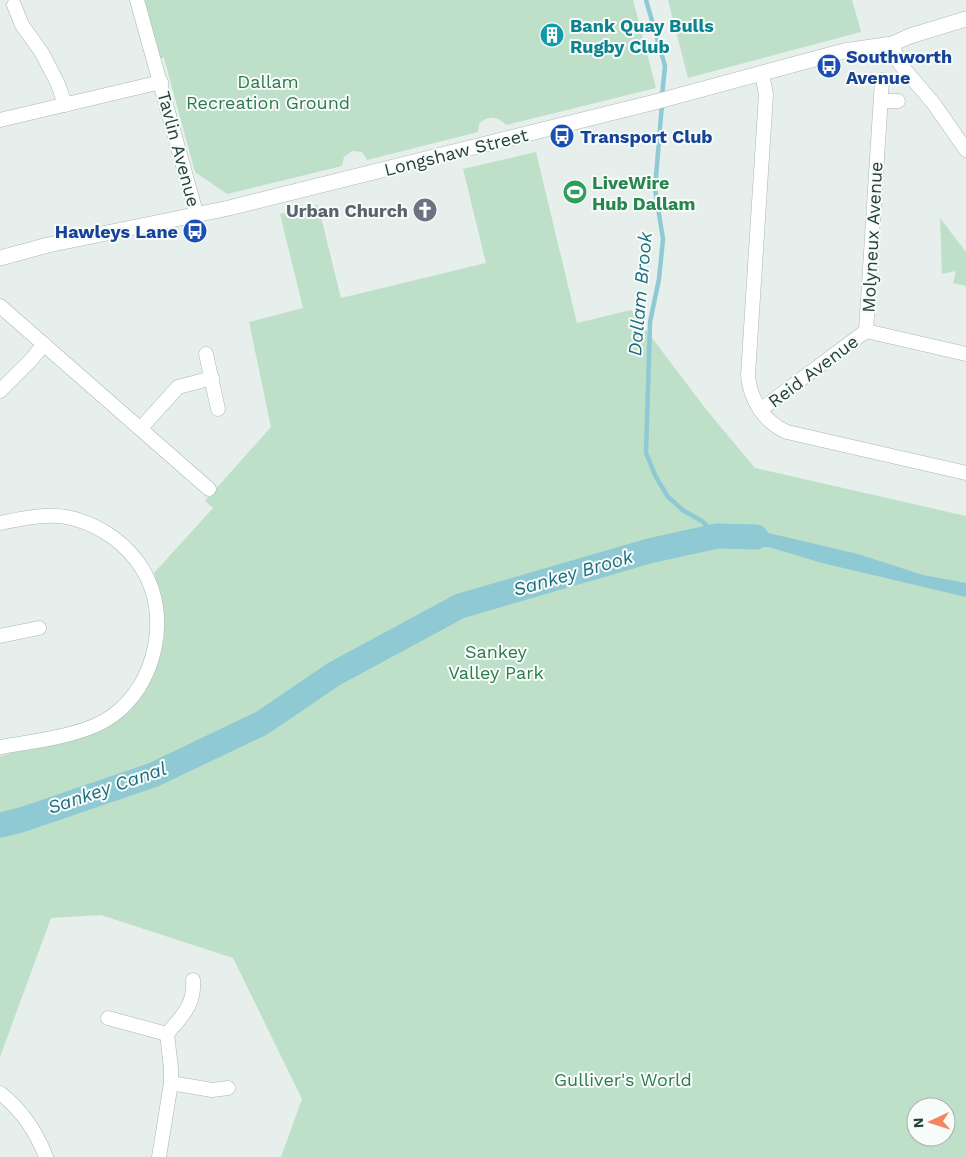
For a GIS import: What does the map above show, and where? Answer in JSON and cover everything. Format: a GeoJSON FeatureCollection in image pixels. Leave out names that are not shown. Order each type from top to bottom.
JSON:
{"type":"FeatureCollection","features":[{"type":"Feature","properties":{"kind":"street","name":"Tavlin Avenue"},"geometry":{"type":"LineString","coordinates":[[137,0],[197,216]]}},
{"type":"Feature","properties":{"kind":"street"},"geometry":{"type":"LineString","coordinates":[[14,5],[22,25],[42,53],[58,84],[65,105]]}},
{"type":"Feature","properties":{"kind":"street","name":"Longshaw Street"},"geometry":{"type":"LineString","coordinates":[[0,258],[48,245],[197,216],[647,104],[844,51],[892,44],[910,36],[966,19]]}},
{"type":"Feature","properties":{"kind":"street"},"geometry":{"type":"LineString","coordinates":[[892,44],[900,64],[934,104],[966,150]]}},
{"type":"Feature","properties":{"kind":"street"},"geometry":{"type":"LineString","coordinates":[[762,74],[766,94],[748,375],[750,391],[760,410],[773,424],[787,432],[966,473]]}},
{"type":"Feature","properties":{"kind":"street","name":"Molyneux Avenue"},"geometry":{"type":"LineString","coordinates":[[882,80],[866,331],[966,354]]}},
{"type":"Feature","properties":{"kind":"street","name":"Tavlin Avenue"},"geometry":{"type":"LineString","coordinates":[[0,120],[161,82]]}},
{"type":"Feature","properties":{"kind":"street"},"geometry":{"type":"LineString","coordinates":[[881,100],[898,101]]}},
{"type":"Feature","properties":{"kind":"street"},"geometry":{"type":"LineString","coordinates":[[0,306],[209,489]]}},
{"type":"Feature","properties":{"kind":"street","name":"Reid Avenue"},"geometry":{"type":"LineString","coordinates":[[760,410],[866,331]]}},
{"type":"Feature","properties":{"kind":"street"},"geometry":{"type":"LineString","coordinates":[[0,391],[44,344]]}},
{"type":"Feature","properties":{"kind":"street"},"geometry":{"type":"LineString","coordinates":[[206,354],[218,410]]}},
{"type":"Feature","properties":{"kind":"street"},"geometry":{"type":"LineString","coordinates":[[141,428],[178,387],[212,378]]}},
{"type":"Feature","properties":{"kind":"street"},"geometry":{"type":"LineString","coordinates":[[0,523],[41,515],[73,518],[90,524],[114,538],[128,550],[143,570],[152,590],[156,612],[156,634],[154,653],[140,686],[132,698],[111,718],[81,731],[0,747]]}},
{"type":"Feature","properties":{"kind":"street"},"geometry":{"type":"LineString","coordinates":[[0,636],[39,628]]}},
{"type":"Feature","properties":{"kind":"street"},"geometry":{"type":"LineString","coordinates":[[159,1157],[171,1082],[167,1034],[184,1014],[191,1001],[194,989],[193,980]]}},
{"type":"Feature","properties":{"kind":"street"},"geometry":{"type":"LineString","coordinates":[[108,1018],[167,1034]]}},
{"type":"Feature","properties":{"kind":"street"},"geometry":{"type":"LineString","coordinates":[[171,1082],[212,1090],[228,1088]]}},
{"type":"Feature","properties":{"kind":"street"},"geometry":{"type":"LineString","coordinates":[[0,1093],[23,1114],[46,1157]]}},
{"type":"Feature","properties":{"kind":"green space","name":"Dallam Recreation Ground"},"geometry":{"type":"Polygon","coordinates":[[[144,0],[633,0],[656,88],[506,125],[496,118],[489,118],[479,124],[478,132],[367,160],[362,152],[352,151],[344,157],[342,166],[227,194],[195,172],[164,58],[160,58],[144,0]]]}},
{"type":"Feature","properties":{"kind":"green space"},"geometry":{"type":"Polygon","coordinates":[[[668,0],[852,0],[861,32],[688,78],[668,0]]]}},
{"type":"Feature","properties":{"kind":"green space","name":"Sankey Valley Park"},"geometry":{"type":"Polygon","coordinates":[[[536,152],[577,323],[631,310],[705,408],[755,468],[966,516],[966,1157],[281,1157],[302,1099],[233,958],[101,915],[51,918],[0,1057],[0,756],[83,734],[142,693],[158,663],[162,644],[161,603],[154,573],[213,508],[205,501],[271,427],[249,322],[303,308],[280,214],[318,205],[341,298],[486,263],[463,169],[536,152]]]}},
{"type":"Feature","properties":{"kind":"green space"},"geometry":{"type":"Polygon","coordinates":[[[940,218],[966,252],[966,286],[953,283],[956,271],[942,274],[940,218]]]}},
{"type":"Feature","properties":{"kind":"water"},"geometry":{"type":"Polygon","coordinates":[[[724,528],[747,528],[858,554],[923,575],[966,583],[966,597],[822,563],[769,547],[722,547],[724,528]]]}},
{"type":"Feature","properties":{"kind":"waterway","name":"Dallam Brook"},"geometry":{"type":"LineString","coordinates":[[646,0],[665,66],[662,96]]}},
{"type":"Feature","properties":{"kind":"waterway","name":"Dallam Brook"},"geometry":{"type":"LineString","coordinates":[[662,104],[655,189],[663,239],[659,279],[650,322],[646,453],[656,477],[668,497],[684,511],[702,521],[717,536]]}},
{"type":"Feature","properties":{"kind":"waterway","name":"Sankey Brook"},"geometry":{"type":"LineString","coordinates":[[0,825],[21,820],[153,775],[262,723],[334,674],[460,606],[649,551],[717,536],[756,537]]}},
{"type":"Feature","properties":{"kind":"place","name":"Bank Quay Bulls Rugby Club"},"geometry":{"type":"Point","coordinates":[552,35]}},
{"type":"Feature","properties":{"kind":"place","name":"Southworth Avenue"},"geometry":{"type":"Point","coordinates":[829,66]}},
{"type":"Feature","properties":{"kind":"place","name":"Transport Club"},"geometry":{"type":"Point","coordinates":[562,136]}},
{"type":"Feature","properties":{"kind":"place","name":"LiveWire Hub Dallam"},"geometry":{"type":"Point","coordinates":[575,192]}},
{"type":"Feature","properties":{"kind":"place","name":"Urban Church"},"geometry":{"type":"Point","coordinates":[425,210]}},
{"type":"Feature","properties":{"kind":"place","name":"Hawleys Lane"},"geometry":{"type":"Point","coordinates":[195,231]}},
{"type":"Feature","properties":{"kind":"water label","name":"Sankey Canal"},"geometry":{"type":"Point","coordinates":[107,788]}},
{"type":"Feature","properties":{"kind":"park label","name":"Gulliver's World"},"geometry":{"type":"Point","coordinates":[623,1079]}}]}
